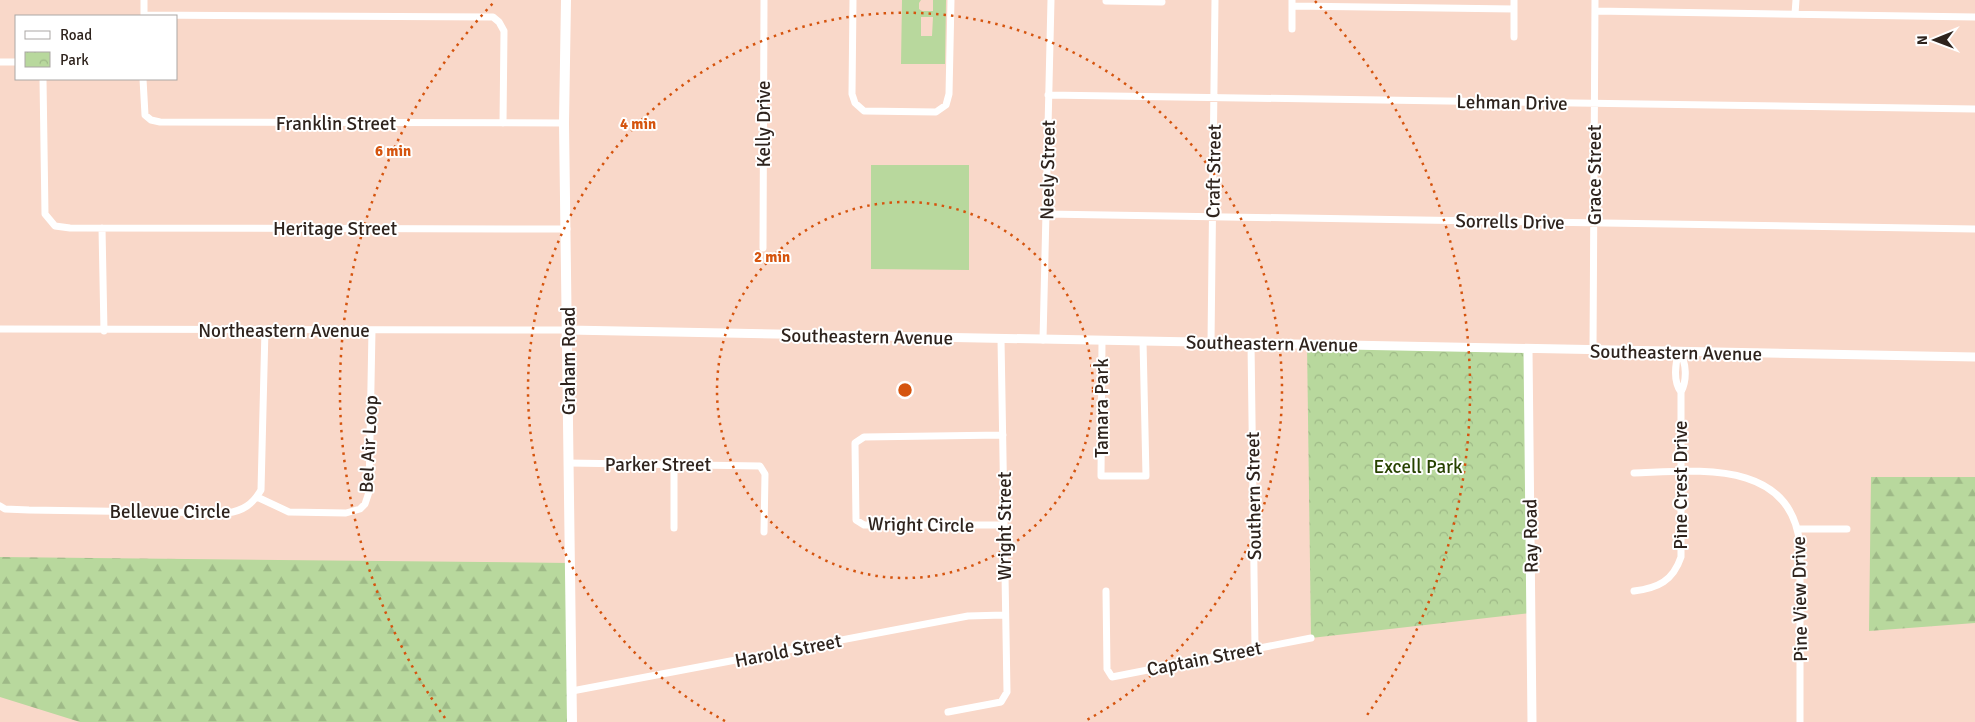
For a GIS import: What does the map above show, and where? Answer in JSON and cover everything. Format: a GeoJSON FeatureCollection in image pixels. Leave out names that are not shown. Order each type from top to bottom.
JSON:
{"type":"FeatureCollection","features":[{"type":"Feature","properties":{"kind":"main road","name":"Graham Road"},"geometry":{"type":"LineString","coordinates":[[566,0],[564,123],[567,229],[572,722]]}},
{"type":"Feature","properties":{"kind":"street"},"geometry":{"type":"LineString","coordinates":[[144,0],[144,15]]}},
{"type":"Feature","properties":{"kind":"street","name":"Kelly Drive"},"geometry":{"type":"LineString","coordinates":[[763,248],[764,0]]}},
{"type":"Feature","properties":{"kind":"street"},"geometry":{"type":"LineString","coordinates":[[853,0],[852,94],[855,103],[864,111],[932,112],[944,107],[950,94],[951,0]]}},
{"type":"Feature","properties":{"kind":"street","name":"Neely Street"},"geometry":{"type":"LineString","coordinates":[[1043,340],[1051,0]]}},
{"type":"Feature","properties":{"kind":"street","name":"Craft Street"},"geometry":{"type":"LineString","coordinates":[[1211,342],[1215,0]]}},
{"type":"Feature","properties":{"kind":"street"},"geometry":{"type":"LineString","coordinates":[[1514,0],[1514,36]]}},
{"type":"Feature","properties":{"kind":"street","name":"Grace Street"},"geometry":{"type":"LineString","coordinates":[[1594,351],[1595,0]]}},
{"type":"Feature","properties":{"kind":"street"},"geometry":{"type":"LineString","coordinates":[[1795,14],[1796,0]]}},
{"type":"Feature","properties":{"kind":"street"},"geometry":{"type":"LineString","coordinates":[[1106,1],[1162,2]]}},
{"type":"Feature","properties":{"kind":"street"},"geometry":{"type":"LineString","coordinates":[[1292,29],[1292,3],[1514,9]]}},
{"type":"Feature","properties":{"kind":"street"},"geometry":{"type":"LineString","coordinates":[[1595,12],[1975,17]]}},
{"type":"Feature","properties":{"kind":"street"},"geometry":{"type":"LineString","coordinates":[[178,16],[493,17],[499,22],[504,31],[503,123]]}},
{"type":"Feature","properties":{"kind":"street"},"geometry":{"type":"LineString","coordinates":[[0,62],[15,62]]}},
{"type":"Feature","properties":{"kind":"street","name":"Heritage Street"},"geometry":{"type":"LineString","coordinates":[[43,80],[45,214],[55,226],[102,228],[567,229]]}},
{"type":"Feature","properties":{"kind":"street","name":"Franklin Street"},"geometry":{"type":"LineString","coordinates":[[143,80],[143,108],[145,115],[152,120],[160,122],[564,123]]}},
{"type":"Feature","properties":{"kind":"street","name":"Lehman Drive"},"geometry":{"type":"LineString","coordinates":[[1048,95],[1975,110]]}},
{"type":"Feature","properties":{"kind":"street","name":"Sorrells Drive"},"geometry":{"type":"LineString","coordinates":[[1046,214],[1975,229]]}},
{"type":"Feature","properties":{"kind":"street"},"geometry":{"type":"LineString","coordinates":[[102,228],[104,331]]}},
{"type":"Feature","properties":{"kind":"street","name":"Northeastern Avenue"},"geometry":{"type":"LineString","coordinates":[[0,329],[104,331],[265,329],[568,330]]}},
{"type":"Feature","properties":{"kind":"street","name":"Bellevue Circle"},"geometry":{"type":"LineString","coordinates":[[0,506],[6,509],[29,510],[227,513],[244,509],[257,497],[261,490],[263,471],[265,329]]}},
{"type":"Feature","properties":{"kind":"street","name":"Bel Air Loop"},"geometry":{"type":"LineString","coordinates":[[257,497],[278,509],[300,513],[352,513],[365,504],[369,492],[372,330]]}},
{"type":"Feature","properties":{"kind":"street","name":"Southeastern Avenue"},"geometry":{"type":"LineString","coordinates":[[568,330],[1528,350],[1975,357]]}},
{"type":"Feature","properties":{"kind":"street","name":"Wright Street"},"geometry":{"type":"LineString","coordinates":[[948,712],[1001,702],[1007,692],[1004,615],[1001,339]]}},
{"type":"Feature","properties":{"kind":"street","name":"Tamara Park"},"geometry":{"type":"LineString","coordinates":[[1102,340],[1101,476],[1146,476],[1143,341]]}},
{"type":"Feature","properties":{"kind":"street","name":"Southern Street"},"geometry":{"type":"LineString","coordinates":[[1251,343],[1255,648]]}},
{"type":"Feature","properties":{"kind":"street","name":"Ray Road"},"geometry":{"type":"LineString","coordinates":[[1528,350],[1532,722]]}},
{"type":"Feature","properties":{"kind":"street","name":"Pine Crest Drive"},"geometry":{"type":"LineString","coordinates":[[1634,590],[1660,586],[1672,575],[1678,565],[1681,548],[1680,392],[1684,384],[1684,362],[1679,352]]}},
{"type":"Feature","properties":{"kind":"street","name":"Wright Circle"},"geometry":{"type":"LineString","coordinates":[[1003,435],[864,437],[855,443],[856,520],[864,525],[1004,525]]}},
{"type":"Feature","properties":{"kind":"street","name":"Parker Street"},"geometry":{"type":"LineString","coordinates":[[568,463],[749,464],[760,466],[765,474],[764,532]]}},
{"type":"Feature","properties":{"kind":"street"},"geometry":{"type":"LineString","coordinates":[[674,464],[674,528]]}},
{"type":"Feature","properties":{"kind":"street","name":"Pine View Drive"},"geometry":{"type":"LineString","coordinates":[[1634,473],[1680,471],[1734,473],[1755,480],[1779,499],[1799,529],[1800,722]]}},
{"type":"Feature","properties":{"kind":"street"},"geometry":{"type":"LineString","coordinates":[[1799,529],[1847,529]]}},
{"type":"Feature","properties":{"kind":"street","name":"Captain Street"},"geometry":{"type":"LineString","coordinates":[[1106,592],[1106,664],[1108,674],[1112,677],[1311,638]]}},
{"type":"Feature","properties":{"kind":"street","name":"Harold Street"},"geometry":{"type":"LineString","coordinates":[[572,691],[968,616],[1004,615]]}},
{"type":"Feature","properties":{"kind":"green space"},"geometry":{"type":"Polygon","coordinates":[[[902,0],[921,0],[919,9],[922,11],[933,11],[933,0],[946,0],[945,64],[901,64],[902,0]],[[921,17],[921,36],[932,36],[933,17],[921,17]]]}},
{"type":"Feature","properties":{"kind":"green space"},"geometry":{"type":"Polygon","coordinates":[[[871,165],[969,165],[969,270],[871,269],[871,165]]]}},
{"type":"Feature","properties":{"kind":"green space","name":"Excell Park"},"geometry":{"type":"Polygon","coordinates":[[[1307,344],[1528,350],[1531,613],[1311,638],[1307,344]]]}},
{"type":"Feature","properties":{"kind":"green space"},"geometry":{"type":"Polygon","coordinates":[[[1871,477],[1975,477],[1975,623],[1869,631],[1871,477]]]}},
{"type":"Feature","properties":{"kind":"green space"},"geometry":{"type":"Polygon","coordinates":[[[0,557],[570,563],[572,722],[80,722],[0,697],[0,557]]]}}]}
